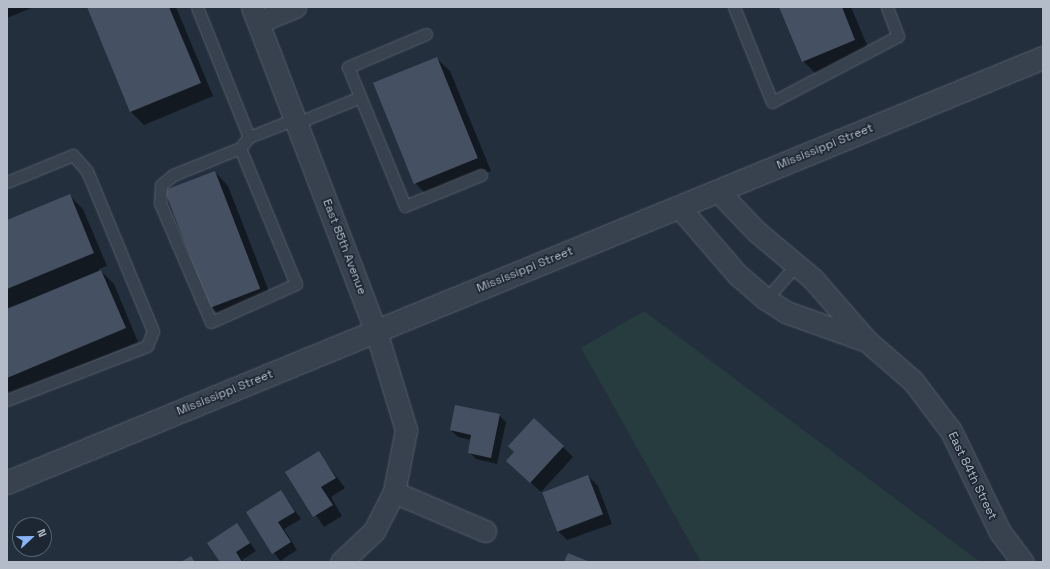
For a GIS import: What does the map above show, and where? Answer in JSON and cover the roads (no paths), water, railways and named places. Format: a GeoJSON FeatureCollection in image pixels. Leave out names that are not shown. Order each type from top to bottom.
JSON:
{"type":"FeatureCollection","features":[{"type":"Feature","properties":{"kind":"street"},"geometry":{"type":"LineString","coordinates":[[255,15],[295,7]]}},
{"type":"Feature","properties":{"kind":"street","name":"East 85th Avenue"},"geometry":{"type":"LineString","coordinates":[[255,15],[376,331],[406,430],[394,492],[374,531],[341,562]]}},
{"type":"Feature","properties":{"kind":"street","name":"Mississippi Street"},"geometry":{"type":"LineString","coordinates":[[7,483],[1043,58]]}},
{"type":"Feature","properties":{"kind":"street","name":"East 84th Street"},"geometry":{"type":"LineString","coordinates":[[718,191],[796,265],[867,341],[913,381],[951,431],[1000,532],[1023,562]]}},
{"type":"Feature","properties":{"kind":"street","name":"East 84th Street"},"geometry":{"type":"LineString","coordinates":[[679,207],[738,275],[766,299],[786,312],[867,341]]}},
{"type":"Feature","properties":{"kind":"street"},"geometry":{"type":"LineString","coordinates":[[394,492],[485,531]]}},
{"type":"Feature","properties":{"kind":"lane"},"geometry":{"type":"LineString","coordinates":[[197,7],[249,137]]}},
{"type":"Feature","properties":{"kind":"lane"},"geometry":{"type":"LineString","coordinates":[[734,7],[772,102],[898,36],[887,7]]}},
{"type":"Feature","properties":{"kind":"lane"},"geometry":{"type":"LineString","coordinates":[[426,34],[348,67],[405,206],[481,175]]}},
{"type":"Feature","properties":{"kind":"lane"},"geometry":{"type":"LineString","coordinates":[[240,148],[296,284],[211,322],[160,203],[161,185],[173,175],[240,148],[249,137],[360,97]]}},
{"type":"Feature","properties":{"kind":"lane"},"geometry":{"type":"LineString","coordinates":[[7,182],[73,155],[87,170],[152,331],[147,346],[7,400]]}},
{"type":"Feature","properties":{"kind":"lane"},"geometry":{"type":"LineString","coordinates":[[766,299],[796,265]]}}]}
